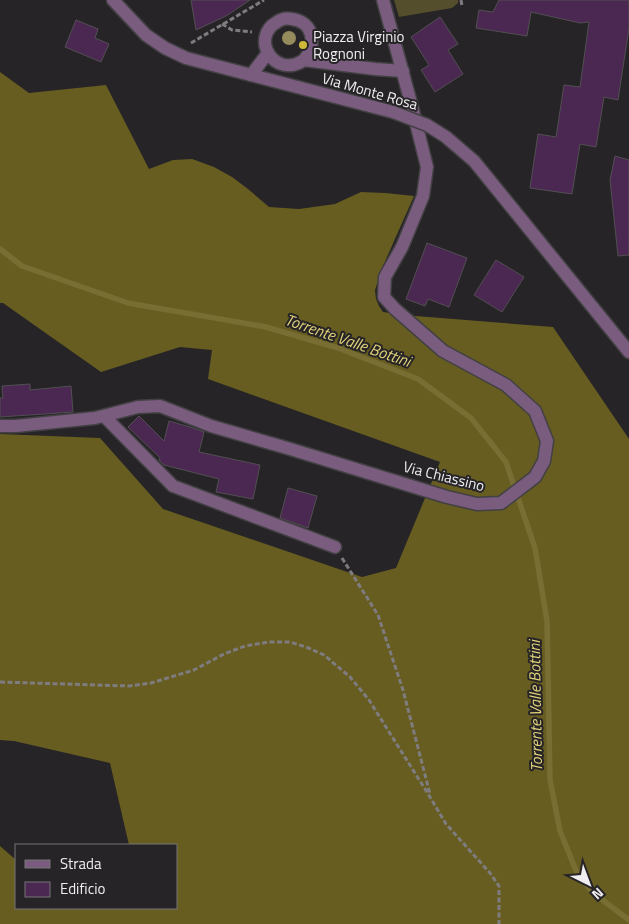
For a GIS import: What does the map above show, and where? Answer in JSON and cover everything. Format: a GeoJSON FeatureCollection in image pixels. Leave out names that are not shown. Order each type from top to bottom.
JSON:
{"type":"FeatureCollection","features":[{"type":"Feature","properties":{"kind":"street","name":"Via Monte Rosa"},"geometry":{"type":"LineString","coordinates":[[112,0],[146,35],[165,48],[186,58],[393,112],[427,125],[446,137],[474,161],[629,352]]}},
{"type":"Feature","properties":{"kind":"street"},"geometry":{"type":"LineString","coordinates":[[304,60],[403,71],[383,0]]}},
{"type":"Feature","properties":{"kind":"street"},"geometry":{"type":"LineString","coordinates":[[290,14],[307,27],[312,39],[311,50],[304,60],[286,66],[274,61],[268,53],[265,44],[266,35],[275,23],[286,19],[290,14]]}},
{"type":"Feature","properties":{"kind":"street"},"geometry":{"type":"LineString","coordinates":[[251,75],[268,53]]}},
{"type":"Feature","properties":{"kind":"street","name":"Via Chiassino"},"geometry":{"type":"LineString","coordinates":[[0,426],[57,423],[95,418],[138,407],[160,406],[211,426],[447,497],[477,504],[501,503],[535,477],[544,460],[547,441],[535,411],[506,385],[443,351],[384,297],[384,277],[402,247],[423,196],[427,167],[403,71]]}},
{"type":"Feature","properties":{"kind":"street"},"geometry":{"type":"LineString","coordinates":[[104,416],[173,486],[335,547]]}},
{"type":"Feature","properties":{"kind":"path"},"geometry":{"type":"LineString","coordinates":[[175,53],[264,0]]}},
{"type":"Feature","properties":{"kind":"path"},"geometry":{"type":"LineString","coordinates":[[461,0],[462,6]]}},
{"type":"Feature","properties":{"kind":"path"},"geometry":{"type":"LineString","coordinates":[[222,24],[232,30],[266,35]]}},
{"type":"Feature","properties":{"kind":"path"},"geometry":{"type":"LineString","coordinates":[[335,547],[378,615],[403,690],[430,797]]}},
{"type":"Feature","properties":{"kind":"path"},"geometry":{"type":"LineString","coordinates":[[0,682],[129,686],[151,683],[194,670],[224,654],[246,646],[269,642],[290,642],[306,646],[324,655],[350,677],[369,700],[446,824],[490,873],[499,886],[499,924]]}},
{"type":"Feature","properties":{"kind":"shaded area"},"geometry":{"type":"Polygon","coordinates":[[[394,0],[458,0],[458,3],[452,8],[399,17],[394,0]]]}},
{"type":"Feature","properties":{"kind":"shaded area"},"geometry":{"type":"Polygon","coordinates":[[[0,72],[29,93],[106,85],[149,169],[173,160],[192,159],[214,167],[232,177],[269,207],[299,209],[335,204],[361,192],[414,196],[383,266],[375,290],[376,299],[383,312],[553,327],[629,439],[629,924],[0,924],[0,846],[15,859],[15,909],[178,909],[178,844],[129,844],[110,763],[14,741],[0,740],[0,434],[100,438],[163,509],[362,577],[396,568],[440,462],[208,379],[212,350],[180,347],[101,372],[3,303],[0,303],[0,72]]]}},
{"type":"Feature","properties":{"kind":"building"},"geometry":{"type":"Polygon","coordinates":[[[191,0],[250,0],[226,16],[196,30],[191,0]]]}},
{"type":"Feature","properties":{"kind":"building"},"geometry":{"type":"Polygon","coordinates":[[[499,0],[629,0],[629,28],[618,100],[604,97],[596,147],[580,144],[572,194],[530,188],[538,134],[556,137],[564,85],[580,87],[589,22],[580,23],[531,12],[527,36],[476,28],[479,10],[493,12],[499,0]]]}},
{"type":"Feature","properties":{"kind":"building"},"geometry":{"type":"Polygon","coordinates":[[[440,17],[458,44],[448,50],[463,74],[435,92],[421,70],[429,65],[411,37],[440,17]]]}},
{"type":"Feature","properties":{"kind":"building"},"geometry":{"type":"Polygon","coordinates":[[[76,20],[98,29],[95,38],[109,44],[101,62],[65,47],[76,20]]]}},
{"type":"Feature","properties":{"kind":"building"},"geometry":{"type":"Polygon","coordinates":[[[615,156],[629,160],[629,255],[618,256],[610,180],[615,156]]]}},
{"type":"Feature","properties":{"kind":"building"},"geometry":{"type":"Polygon","coordinates":[[[427,243],[467,258],[449,307],[428,299],[425,306],[406,299],[427,243]]]}},
{"type":"Feature","properties":{"kind":"building"},"geometry":{"type":"Polygon","coordinates":[[[496,260],[524,277],[502,312],[474,295],[496,260]]]}},
{"type":"Feature","properties":{"kind":"building"},"geometry":{"type":"Polygon","coordinates":[[[30,384],[30,390],[71,386],[73,412],[0,417],[0,398],[3,398],[2,386],[30,384]]]}},
{"type":"Feature","properties":{"kind":"building"},"geometry":{"type":"Polygon","coordinates":[[[139,416],[164,441],[169,421],[204,432],[199,452],[260,465],[253,499],[216,492],[219,479],[164,465],[159,460],[160,458],[128,427],[139,416]]]}},
{"type":"Feature","properties":{"kind":"building"},"geometry":{"type":"Polygon","coordinates":[[[288,488],[317,496],[308,528],[280,518],[288,488]]]}},
{"type":"Feature","properties":{"kind":"waterway","name":"Torrente Valle Bottini"},"geometry":{"type":"LineString","coordinates":[[0,249],[22,266],[128,303],[266,327],[338,348],[418,379],[471,418],[506,462],[535,548],[547,621],[550,780],[560,831],[577,873],[592,892],[629,920]]}},
{"type":"Feature","properties":{"kind":"place","name":"Piazza Virginio Rognoni"},"geometry":{"type":"Point","coordinates":[303,45]}}]}
